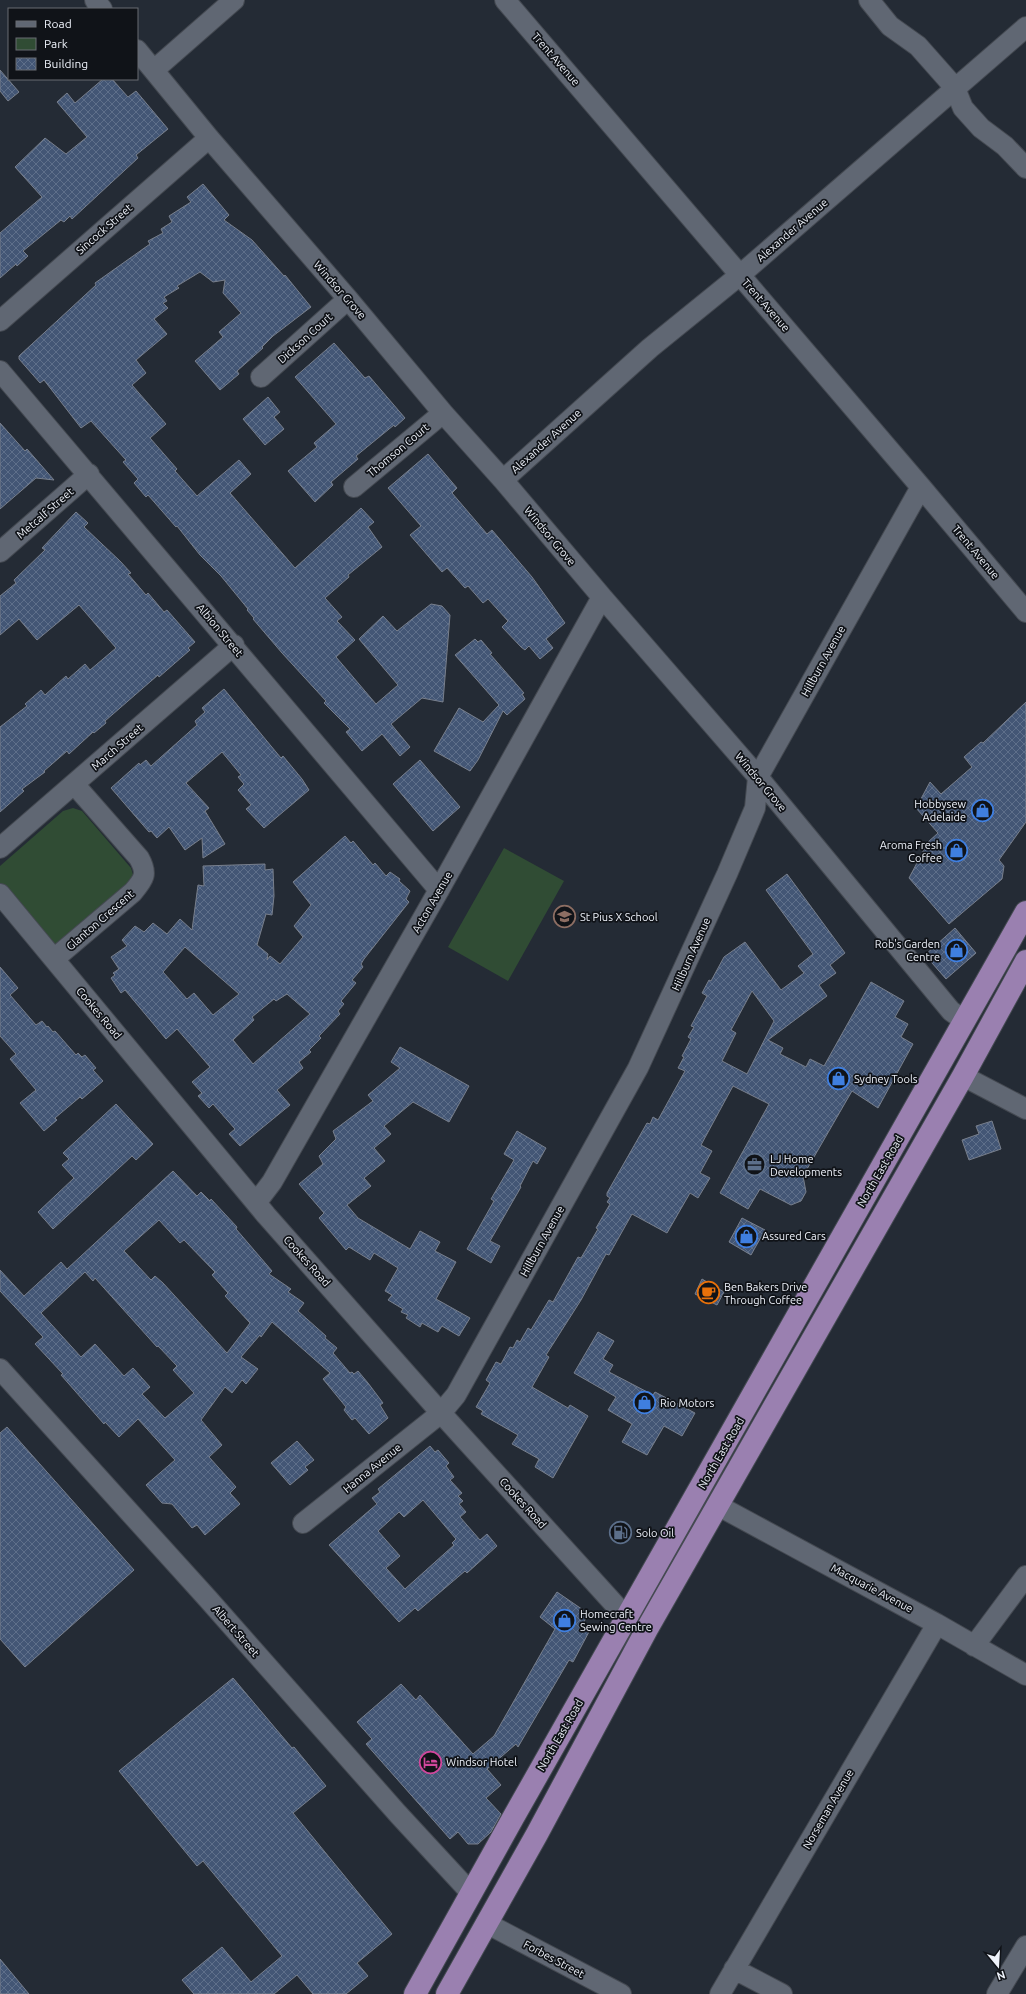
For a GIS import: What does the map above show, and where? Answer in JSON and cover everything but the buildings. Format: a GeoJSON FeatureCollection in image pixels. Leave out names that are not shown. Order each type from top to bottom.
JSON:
{"type":"FeatureCollection","features":[{"type":"Feature","properties":{"kind":"highway","name":"North East Road"},"geometry":{"type":"LineString","coordinates":[[415,1994],[941,1065],[1026,912]]}},
{"type":"Feature","properties":{"kind":"highway","name":"North East Road"},"geometry":{"type":"LineString","coordinates":[[447,1994],[647,1629],[963,1076],[1026,961]]}},
{"type":"Feature","properties":{"kind":"highway"},"geometry":{"type":"LineString","coordinates":[[965,1021],[987,1032]]}},
{"type":"Feature","properties":{"kind":"highway"},"geometry":{"type":"LineString","coordinates":[[941,1065],[963,1076]]}},
{"type":"Feature","properties":{"kind":"highway"},"geometry":{"type":"LineString","coordinates":[[697,1494],[717,1505]]}},
{"type":"Feature","properties":{"kind":"highway"},"geometry":{"type":"LineString","coordinates":[[627,1618],[647,1629]]}},
{"type":"Feature","properties":{"kind":"highway"},"geometry":{"type":"LineString","coordinates":[[466,1902],[491,1915]]}},
{"type":"Feature","properties":{"kind":"street"},"geometry":{"type":"LineString","coordinates":[[95,0],[101,8]]}},
{"type":"Feature","properties":{"kind":"street"},"geometry":{"type":"LineString","coordinates":[[154,70],[234,0]]}},
{"type":"Feature","properties":{"kind":"street","name":"Trent Avenue"},"geometry":{"type":"LineString","coordinates":[[505,0],[1026,612]]}},
{"type":"Feature","properties":{"kind":"street"},"geometry":{"type":"LineString","coordinates":[[869,0],[890,26],[918,46],[955,88],[963,108],[981,128],[1005,146],[1026,168]]}},
{"type":"Feature","properties":{"kind":"street","name":"Alexander Avenue"},"geometry":{"type":"LineString","coordinates":[[503,480],[650,348],[740,275],[1026,27]]}},
{"type":"Feature","properties":{"kind":"street","name":"Windsor Grove"},"geometry":{"type":"LineString","coordinates":[[138,51],[209,138],[348,299],[443,413],[503,480],[758,777],[939,997],[951,1011],[965,1021]]}},
{"type":"Feature","properties":{"kind":"street","name":"Sincock Street"},"geometry":{"type":"LineString","coordinates":[[0,321],[209,138]]}},
{"type":"Feature","properties":{"kind":"street","name":"Dickson Court"},"geometry":{"type":"LineString","coordinates":[[261,377],[348,299]]}},
{"type":"Feature","properties":{"kind":"street","name":"Albion Street"},"geometry":{"type":"LineString","coordinates":[[0,370],[234,645],[439,890]]}},
{"type":"Feature","properties":{"kind":"street","name":"Thomson Court"},"geometry":{"type":"LineString","coordinates":[[354,486],[443,413]]}},
{"type":"Feature","properties":{"kind":"street","name":"Metcalf Street"},"geometry":{"type":"LineString","coordinates":[[0,552],[89,474]]}},
{"type":"Feature","properties":{"kind":"street","name":"Hillburn Avenue"},"geometry":{"type":"LineString","coordinates":[[442,1413],[456,1395],[638,1068],[727,874],[755,808],[758,777],[921,487]]}},
{"type":"Feature","properties":{"kind":"street","name":"Acton Avenue"},"geometry":{"type":"LineString","coordinates":[[256,1203],[272,1182],[439,890],[602,597]]}},
{"type":"Feature","properties":{"kind":"street","name":"March Street"},"geometry":{"type":"LineString","coordinates":[[0,848],[234,645]]}},
{"type":"Feature","properties":{"kind":"street","name":"Glanton Crescent"},"geometry":{"type":"LineString","coordinates":[[54,959],[132,892],[142,881],[145,869],[139,858],[74,784]]}},
{"type":"Feature","properties":{"kind":"street","name":"Cookes Road"},"geometry":{"type":"LineString","coordinates":[[0,894],[256,1203],[442,1413],[627,1618]]}},
{"type":"Feature","properties":{"kind":"street"},"geometry":{"type":"LineString","coordinates":[[963,1076],[1026,1109]]}},
{"type":"Feature","properties":{"kind":"street","name":"Albert Street"},"geometry":{"type":"LineString","coordinates":[[0,1369],[208,1599],[398,1814],[466,1902]]}},
{"type":"Feature","properties":{"kind":"street","name":"Hanna Avenue"},"geometry":{"type":"LineString","coordinates":[[304,1523],[442,1413]]}},
{"type":"Feature","properties":{"kind":"street","name":"Macquarie Avenue"},"geometry":{"type":"LineString","coordinates":[[717,1505],[937,1624],[1026,1675]]}},
{"type":"Feature","properties":{"kind":"street"},"geometry":{"type":"LineString","coordinates":[[974,1646],[1026,1576]]}},
{"type":"Feature","properties":{"kind":"street","name":"Norseman Avenue"},"geometry":{"type":"LineString","coordinates":[[720,1994],[937,1624]]}},
{"type":"Feature","properties":{"kind":"street","name":"Forbes Street"},"geometry":{"type":"LineString","coordinates":[[491,1915],[621,1994]]}},
{"type":"Feature","properties":{"kind":"street"},"geometry":{"type":"LineString","coordinates":[[997,1994],[1023,1958]]}},
{"type":"Feature","properties":{"kind":"street"},"geometry":{"type":"LineString","coordinates":[[734,1969],[782,1994]]}},
{"type":"Feature","properties":{"kind":"green space"},"geometry":{"type":"Polygon","coordinates":[[[73,808],[82,811],[131,868],[134,878],[55,947],[0,887],[0,866],[63,811],[73,808]]]}},
{"type":"Feature","properties":{"kind":"green space"},"geometry":{"type":"Polygon","coordinates":[[[504,848],[564,881],[508,981],[448,947],[504,848]]]}},
{"type":"Feature","properties":{"kind":"place","name":"Hobbysew Adelaide"},"geometry":{"type":"Point","coordinates":[982,810]}},
{"type":"Feature","properties":{"kind":"place","name":"Aroma Fresh Coffee"},"geometry":{"type":"Point","coordinates":[957,851]}},
{"type":"Feature","properties":{"kind":"place","name":"St Pius X School"},"geometry":{"type":"Point","coordinates":[564,917]}},
{"type":"Feature","properties":{"kind":"place","name":"Rob's Garden Centre"},"geometry":{"type":"Point","coordinates":[956,950]}},
{"type":"Feature","properties":{"kind":"place","name":"Sydney Tools"},"geometry":{"type":"Point","coordinates":[839,1079]}},
{"type":"Feature","properties":{"kind":"place","name":"LJ Home Developments"},"geometry":{"type":"Point","coordinates":[754,1165]}},
{"type":"Feature","properties":{"kind":"place","name":"Assured Cars"},"geometry":{"type":"Point","coordinates":[747,1236]}},
{"type":"Feature","properties":{"kind":"place","name":"Ben Bakers Drive Through Coffee"},"geometry":{"type":"Point","coordinates":[709,1293]}},
{"type":"Feature","properties":{"kind":"place","name":"Rio Motors"},"geometry":{"type":"Point","coordinates":[644,1403]}},
{"type":"Feature","properties":{"kind":"place","name":"Solo Oil"},"geometry":{"type":"Point","coordinates":[620,1533]}},
{"type":"Feature","properties":{"kind":"place","name":"Homecraft Sewing Centre"},"geometry":{"type":"Point","coordinates":[564,1620]}},
{"type":"Feature","properties":{"kind":"place","name":"Windsor Hotel"},"geometry":{"type":"Point","coordinates":[430,1762]}}]}
